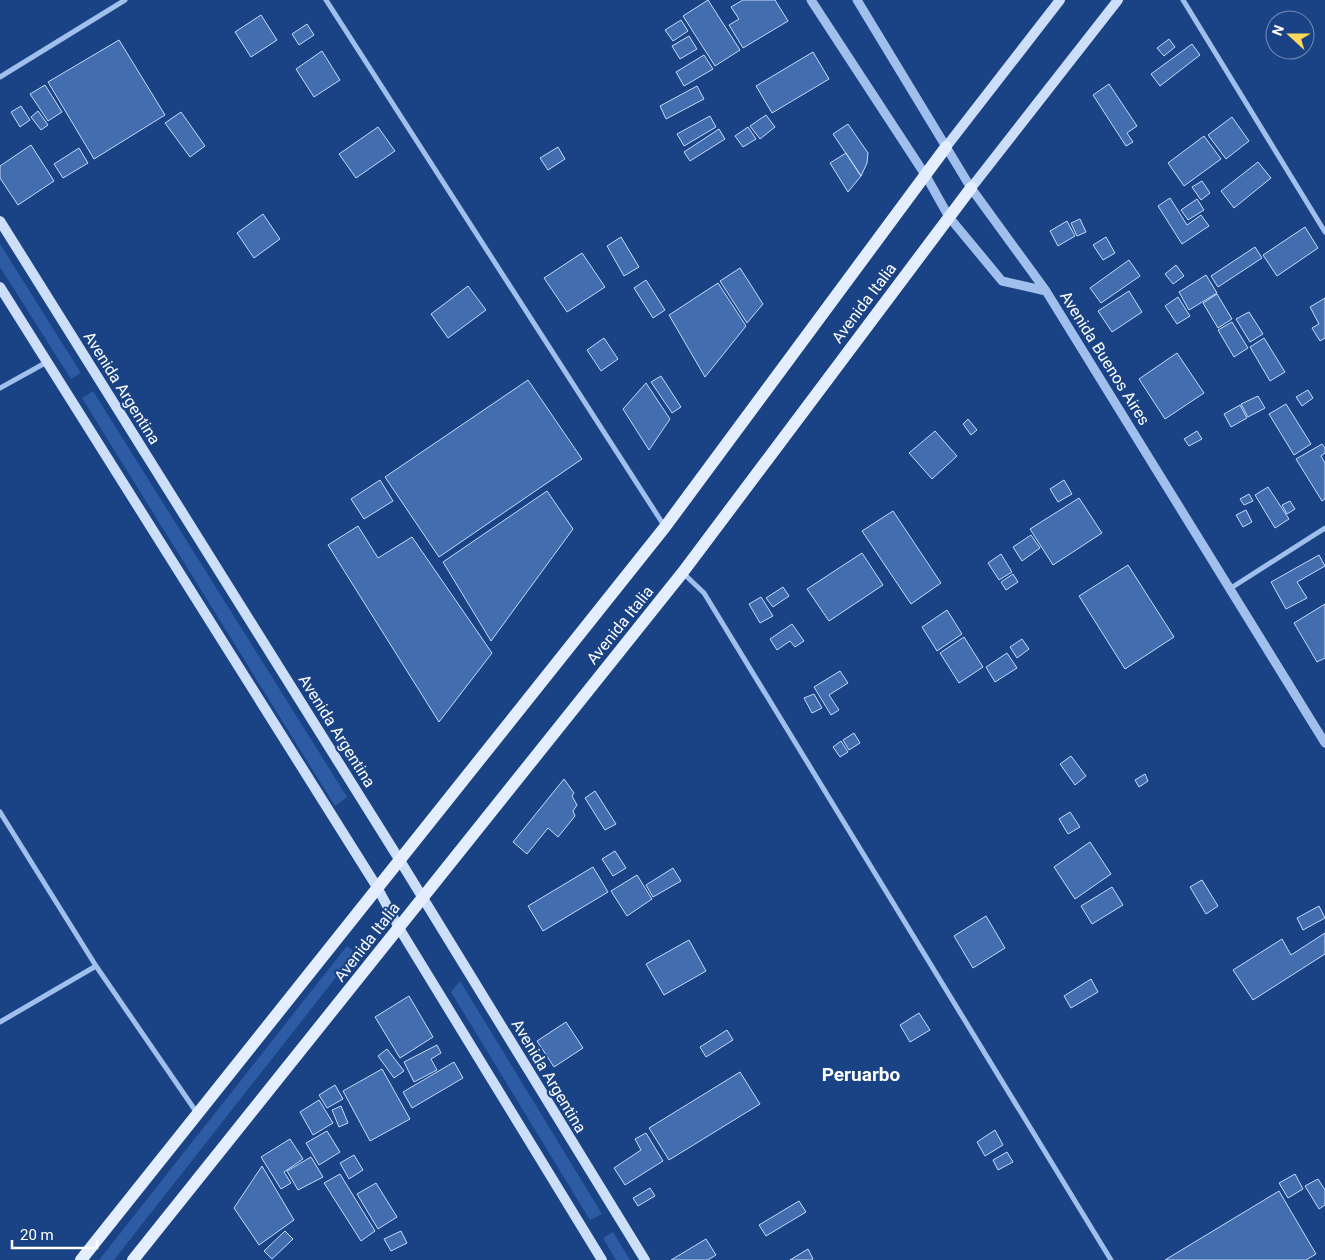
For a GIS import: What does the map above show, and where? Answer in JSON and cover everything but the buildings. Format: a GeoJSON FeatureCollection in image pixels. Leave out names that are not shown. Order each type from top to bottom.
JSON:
{"type":"FeatureCollection","features":[{"type":"Feature","properties":{"kind":"main road","name":"Avenida Italia"},"geometry":{"type":"LineString","coordinates":[[81,1260],[665,527],[946,147],[1060,0]]}},
{"type":"Feature","properties":{"kind":"main road","name":"Avenida Italia"},"geometry":{"type":"LineString","coordinates":[[133,1260],[683,572],[971,188],[1118,0]]}},
{"type":"Feature","properties":{"kind":"main road","name":"Avenida Argentina"},"geometry":{"type":"LineString","coordinates":[[0,221],[423,897],[644,1260]]}},
{"type":"Feature","properties":{"kind":"main road"},"geometry":{"type":"LineString","coordinates":[[0,287],[377,887],[399,928],[602,1260]]}},
{"type":"Feature","properties":{"kind":"street"},"geometry":{"type":"LineString","coordinates":[[0,77],[125,0]]}},
{"type":"Feature","properties":{"kind":"street"},"geometry":{"type":"LineString","coordinates":[[326,0],[665,527]]}},
{"type":"Feature","properties":{"kind":"street","name":"Avenida Buenos Aires"},"geometry":{"type":"LineString","coordinates":[[811,0],[926,176],[950,217],[1002,281],[1046,291],[1325,743]]}},
{"type":"Feature","properties":{"kind":"street"},"geometry":{"type":"LineString","coordinates":[[857,0],[971,188],[1046,291]]}},
{"type":"Feature","properties":{"kind":"street"},"geometry":{"type":"LineString","coordinates":[[1182,0],[1325,232]]}},
{"type":"Feature","properties":{"kind":"street"},"geometry":{"type":"LineString","coordinates":[[0,388],[47,362]]}},
{"type":"Feature","properties":{"kind":"street"},"geometry":{"type":"LineString","coordinates":[[1231,588],[1325,528]]}},
{"type":"Feature","properties":{"kind":"street"},"geometry":{"type":"LineString","coordinates":[[683,572],[704,593],[1110,1260]]}},
{"type":"Feature","properties":{"kind":"street"},"geometry":{"type":"LineString","coordinates":[[0,812],[96,966],[197,1114]]}},
{"type":"Feature","properties":{"kind":"street"},"geometry":{"type":"LineString","coordinates":[[0,1022],[96,966]]}},
{"type":"Feature","properties":{"kind":"shaded area"},"geometry":{"type":"Polygon","coordinates":[[[0,244],[81,373],[71,379],[0,267],[0,244]]]}},
{"type":"Feature","properties":{"kind":"shaded area"},"geometry":{"type":"Polygon","coordinates":[[[93,391],[347,797],[335,806],[82,398],[93,391]]]}},
{"type":"Feature","properties":{"kind":"shaded area"},"geometry":{"type":"Polygon","coordinates":[[[347,946],[355,953],[114,1260],[99,1260],[347,946]]]}},
{"type":"Feature","properties":{"kind":"shaded area"},"geometry":{"type":"Polygon","coordinates":[[[460,981],[602,1214],[590,1220],[451,992],[460,981]]]}},
{"type":"Feature","properties":{"kind":"shaded area"},"geometry":{"type":"Polygon","coordinates":[[[613,1232],[630,1260],[616,1260],[603,1238],[613,1232]]]}},
{"type":"Feature","properties":{"kind":"district","name":"Peruarbo"},"geometry":{"type":"Point","coordinates":[861,1074]}}]}
